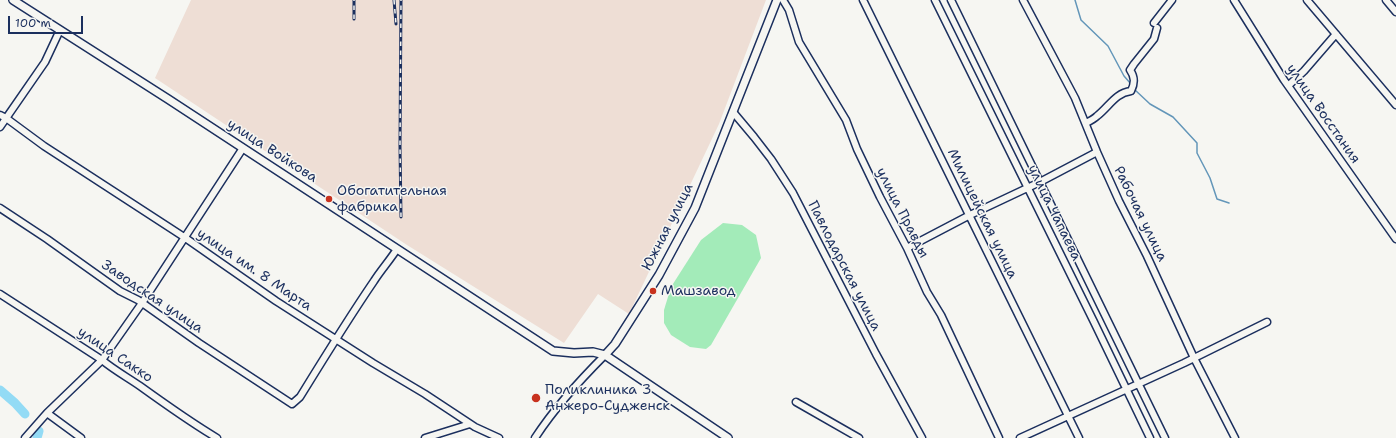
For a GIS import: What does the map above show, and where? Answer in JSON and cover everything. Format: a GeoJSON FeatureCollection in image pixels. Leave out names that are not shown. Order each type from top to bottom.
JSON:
{"type":"FeatureCollection","features":[{"type":"Feature","properties":{"kind":"street","name":"улица Войкова"},"geometry":{"type":"LineString","coordinates":[[13,0],[243,148],[553,351],[574,353],[593,352],[604,355]]}},
{"type":"Feature","properties":{"kind":"street","name":"Южная улица"},"geometry":{"type":"LineString","coordinates":[[535,438],[565,396],[615,344],[659,275],[695,208],[777,0]]}},
{"type":"Feature","properties":{"kind":"street","name":"улица Правды"},"geometry":{"type":"LineString","coordinates":[[783,0],[789,10],[799,42],[846,120],[857,149],[907,248],[927,292],[941,315],[999,438]]}},
{"type":"Feature","properties":{"kind":"street","name":"Милицейская улица"},"geometry":{"type":"LineString","coordinates":[[863,0],[1079,438]]}},
{"type":"Feature","properties":{"kind":"street","name":"улица Чапаева"},"geometry":{"type":"LineString","coordinates":[[935,0],[1127,388],[1150,438]]}},
{"type":"Feature","properties":{"kind":"street","name":"улица Чапаева"},"geometry":{"type":"LineString","coordinates":[[951,0],[1164,438]]}},
{"type":"Feature","properties":{"kind":"street","name":"Рабочая улица"},"geometry":{"type":"LineString","coordinates":[[1023,0],[1075,98],[1119,201],[1147,256],[1194,358],[1235,438]]}},
{"type":"Feature","properties":{"kind":"street"},"geometry":{"type":"LineString","coordinates":[[1086,123],[1098,116],[1111,102],[1124,92],[1131,91],[1134,85],[1134,80],[1130,70],[1154,39],[1155,25],[1172,0]]}},
{"type":"Feature","properties":{"kind":"street","name":"улица Восстания"},"geometry":{"type":"LineString","coordinates":[[1234,0],[1284,80],[1289,85],[1396,239]]}},
{"type":"Feature","properties":{"kind":"street"},"geometry":{"type":"LineString","coordinates":[[1308,0],[1396,105]]}},
{"type":"Feature","properties":{"kind":"street"},"geometry":{"type":"LineString","coordinates":[[1386,0],[1396,12]]}},
{"type":"Feature","properties":{"kind":"street"},"geometry":{"type":"LineString","coordinates":[[0,127],[3,116],[45,62],[60,30]]}},
{"type":"Feature","properties":{"kind":"street"},"geometry":{"type":"LineString","coordinates":[[1289,85],[1304,71],[1336,34]]}},
{"type":"Feature","properties":{"kind":"street","name":"Павлодарская улица"},"geometry":{"type":"LineString","coordinates":[[733,112],[759,142],[793,193],[876,354],[922,438]]}},
{"type":"Feature","properties":{"kind":"street","name":"улица им. 8 Марта"},"geometry":{"type":"LineString","coordinates":[[3,116],[44,146],[184,238],[276,301],[425,394],[470,424],[499,438]]}},
{"type":"Feature","properties":{"kind":"street"},"geometry":{"type":"LineString","coordinates":[[25,438],[47,414],[102,360],[142,303],[243,148]]}},
{"type":"Feature","properties":{"kind":"street"},"geometry":{"type":"LineString","coordinates":[[907,248],[1097,152]]}},
{"type":"Feature","properties":{"kind":"street","name":"Заводская улица"},"geometry":{"type":"LineString","coordinates":[[0,208],[47,239],[120,291],[142,303],[199,343],[292,404],[300,397],[336,339]]}},
{"type":"Feature","properties":{"kind":"street"},"geometry":{"type":"LineString","coordinates":[[336,339],[380,272],[391,260],[398,249]]}},
{"type":"Feature","properties":{"kind":"street","name":"улица Сакко"},"geometry":{"type":"LineString","coordinates":[[0,294],[102,360],[197,426],[217,438]]}},
{"type":"Feature","properties":{"kind":"street"},"geometry":{"type":"LineString","coordinates":[[1020,438],[1194,358],[1266,322]]}},
{"type":"Feature","properties":{"kind":"street"},"geometry":{"type":"LineString","coordinates":[[604,355],[728,438]]}},
{"type":"Feature","properties":{"kind":"street"},"geometry":{"type":"LineString","coordinates":[[796,402],[858,438]]}},
{"type":"Feature","properties":{"kind":"street"},"geometry":{"type":"LineString","coordinates":[[47,414],[81,438]]}},
{"type":"Feature","properties":{"kind":"street"},"geometry":{"type":"LineString","coordinates":[[425,438],[470,424]]}},
{"type":"Feature","properties":{"kind":"shaded area"},"geometry":{"type":"Polygon","coordinates":[[[191,0],[766,0],[719,124],[629,314],[598,294],[564,343],[407,245],[155,78],[191,0]]]}},
{"type":"Feature","properties":{"kind":"green space"},"geometry":{"type":"Polygon","coordinates":[[[723,223],[742,225],[756,235],[761,258],[711,345],[706,349],[690,347],[671,335],[664,323],[664,310],[671,287],[701,240],[723,223]]]}},
{"type":"Feature","properties":{"kind":"waterway"},"geometry":{"type":"LineString","coordinates":[[1075,0],[1081,20],[1108,46],[1124,76],[1131,84]]}},
{"type":"Feature","properties":{"kind":"waterway"},"geometry":{"type":"LineString","coordinates":[[1134,89],[1150,104],[1173,117],[1197,143],[1197,153],[1210,178],[1217,199],[1229,203]]}},
{"type":"Feature","properties":{"kind":"waterway"},"geometry":{"type":"LineString","coordinates":[[0,390],[25,414]]}},
{"type":"Feature","properties":{"kind":"waterway"},"geometry":{"type":"LineString","coordinates":[[37,438],[39,431]]}},
{"type":"Feature","properties":{"kind":"railway"},"geometry":{"type":"LineString","coordinates":[[354,0],[354,19]]}},
{"type":"Feature","properties":{"kind":"railway"},"geometry":{"type":"LineString","coordinates":[[394,0],[396,24]]}},
{"type":"Feature","properties":{"kind":"railway"},"geometry":{"type":"LineString","coordinates":[[401,0],[401,217]]}},
{"type":"Feature","properties":{"kind":"place","name":"Обогатительная фабрика"},"geometry":{"type":"Point","coordinates":[329,199]}},
{"type":"Feature","properties":{"kind":"place","name":"Машзавод"},"geometry":{"type":"Point","coordinates":[653,291]}},
{"type":"Feature","properties":{"kind":"place","name":"Поликлиника 3 Анжеро-Судженск"},"geometry":{"type":"Point","coordinates":[536,398]}}]}
